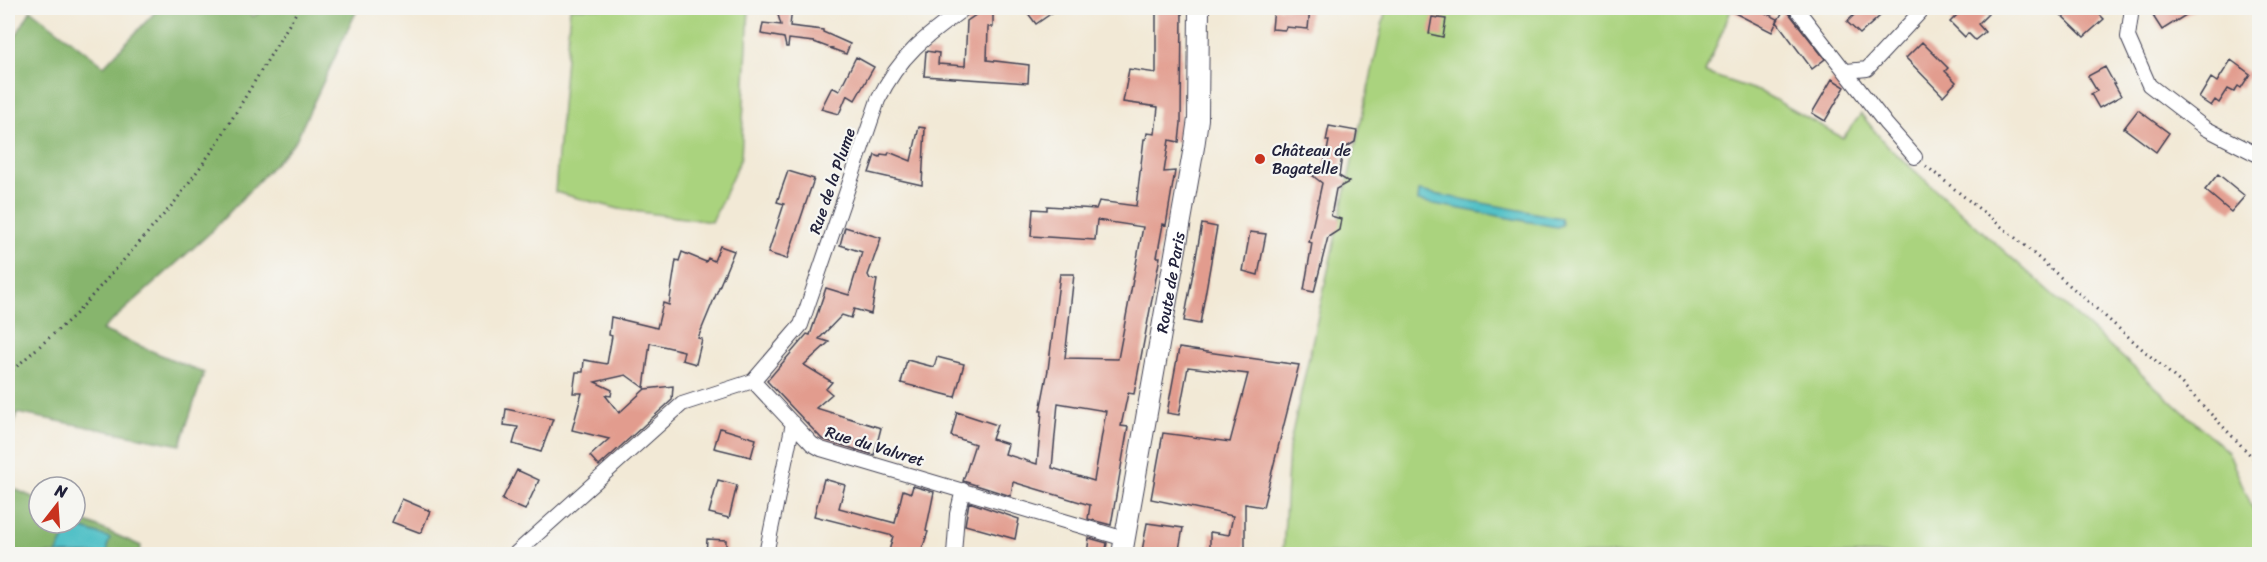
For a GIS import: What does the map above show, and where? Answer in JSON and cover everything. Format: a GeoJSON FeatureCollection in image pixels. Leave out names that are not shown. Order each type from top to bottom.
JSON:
{"type":"FeatureCollection","features":[{"type":"Feature","properties":{"kind":"main road","name":"Route de Paris"},"geometry":{"type":"LineString","coordinates":[[1123,547],[1198,119],[1199,8]]}},
{"type":"Feature","properties":{"kind":"street","name":"Rue de la Plume"},"geometry":{"type":"LineString","coordinates":[[753,381],[801,325],[878,100],[889,77],[918,42],[965,8]]}},
{"type":"Feature","properties":{"kind":"street"},"geometry":{"type":"LineString","coordinates":[[1796,8],[1886,124],[1915,157]]}},
{"type":"Feature","properties":{"kind":"street"},"geometry":{"type":"LineString","coordinates":[[1847,71],[1867,69],[1924,8]]}},
{"type":"Feature","properties":{"kind":"street"},"geometry":{"type":"LineString","coordinates":[[2132,8],[2128,37],[2149,85],[2205,128],[2259,156]]}},
{"type":"Feature","properties":{"kind":"street","name":"Rue du Valvret"},"geometry":{"type":"LineString","coordinates":[[753,381],[812,444],[820,449],[963,490],[1123,547]]}},
{"type":"Feature","properties":{"kind":"street"},"geometry":{"type":"LineString","coordinates":[[515,555],[682,404],[753,381]]}},
{"type":"Feature","properties":{"kind":"street"},"geometry":{"type":"LineString","coordinates":[[766,555],[793,423]]}},
{"type":"Feature","properties":{"kind":"street"},"geometry":{"type":"LineString","coordinates":[[954,555],[957,514],[963,490]]}},
{"type":"Feature","properties":{"kind":"path"},"geometry":{"type":"LineString","coordinates":[[8,374],[75,315],[174,202],[216,147],[299,8]]}},
{"type":"Feature","properties":{"kind":"path"},"geometry":{"type":"LineString","coordinates":[[1915,157],[2018,240],[2181,384],[2259,465]]}},
{"type":"Feature","properties":{"kind":"green space"},"geometry":{"type":"Polygon","coordinates":[[[159,8],[243,8],[253,16],[268,8],[358,8],[295,142],[210,233],[102,330],[204,373],[180,445],[17,413],[8,449],[8,49],[31,10],[104,66],[159,8]]]}},
{"type":"Feature","properties":{"kind":"green space"},"geometry":{"type":"Polygon","coordinates":[[[570,8],[749,8],[741,158],[712,222],[619,209],[555,192],[570,8]]]}},
{"type":"Feature","properties":{"kind":"green space"},"geometry":{"type":"Polygon","coordinates":[[[1386,8],[1732,8],[1705,73],[1761,92],[1843,138],[1861,114],[1886,145],[2228,452],[2260,525],[2259,554],[1283,554],[1289,447],[1386,8]]]}},
{"type":"Feature","properties":{"kind":"green space"},"geometry":{"type":"Polygon","coordinates":[[[8,486],[27,495],[27,535],[87,535],[87,522],[141,546],[138,554],[8,554],[8,486]]]}},
{"type":"Feature","properties":{"kind":"water"},"geometry":{"type":"Polygon","coordinates":[[[1419,191],[1561,218],[1562,225],[1557,227],[1418,201],[1419,191]]]}},
{"type":"Feature","properties":{"kind":"water"},"geometry":{"type":"Polygon","coordinates":[[[87,530],[110,538],[107,547],[109,554],[56,554],[66,535],[87,535],[87,530]]]}},
{"type":"Feature","properties":{"kind":"building"},"geometry":{"type":"Polygon","coordinates":[[[776,8],[792,8],[790,26],[823,30],[850,44],[846,54],[814,42],[789,39],[788,47],[786,47],[784,38],[761,34],[763,23],[781,25],[776,8]]]}},
{"type":"Feature","properties":{"kind":"building"},"geometry":{"type":"Polygon","coordinates":[[[986,8],[993,8],[993,27],[988,27],[987,60],[1029,65],[1028,83],[924,76],[926,51],[939,53],[938,64],[965,66],[967,21],[986,8]]]}},
{"type":"Feature","properties":{"kind":"building"},"geometry":{"type":"Polygon","coordinates":[[[1024,8],[1059,8],[1036,24],[1024,8]]]}},
{"type":"Feature","properties":{"kind":"building"},"geometry":{"type":"Polygon","coordinates":[[[1156,8],[1182,8],[1179,142],[1169,140],[1164,172],[1175,171],[1166,225],[1163,224],[1157,257],[1160,257],[1134,394],[1128,393],[1121,426],[1128,427],[1111,525],[1088,519],[1090,505],[1013,482],[1011,496],[963,481],[975,444],[951,436],[957,412],[997,425],[992,439],[1008,444],[1005,454],[1037,464],[1042,411],[1040,411],[1048,370],[1060,274],[1074,274],[1065,358],[1118,359],[1143,227],[1097,220],[1095,240],[1031,236],[1033,209],[1047,210],[1047,206],[1096,209],[1099,201],[1136,206],[1144,139],[1147,133],[1155,134],[1158,107],[1123,102],[1129,69],[1156,73],[1156,8]],[[1058,403],[1052,468],[1094,481],[1106,411],[1058,403]]]}},
{"type":"Feature","properties":{"kind":"building"},"geometry":{"type":"Polygon","coordinates":[[[1274,8],[1310,8],[1308,29],[1286,27],[1285,30],[1272,29],[1274,8]]]}},
{"type":"Feature","properties":{"kind":"building"},"geometry":{"type":"Polygon","coordinates":[[[1725,8],[1755,8],[1778,19],[1772,32],[1725,8]]]}},
{"type":"Feature","properties":{"kind":"building"},"geometry":{"type":"Polygon","coordinates":[[[1785,8],[1825,59],[1812,69],[1777,22],[1785,8]]]}},
{"type":"Feature","properties":{"kind":"building"},"geometry":{"type":"Polygon","coordinates":[[[1861,8],[1870,8],[1880,16],[1860,34],[1847,22],[1861,8]]]}},
{"type":"Feature","properties":{"kind":"building"},"geometry":{"type":"Polygon","coordinates":[[[1964,8],[1981,8],[1988,14],[1978,24],[1985,32],[1975,40],[1968,33],[1965,37],[1950,22],[1964,8]]]}},
{"type":"Feature","properties":{"kind":"building"},"geometry":{"type":"Polygon","coordinates":[[[2054,8],[2093,8],[2104,19],[2084,37],[2054,8]]]}},
{"type":"Feature","properties":{"kind":"building"},"geometry":{"type":"Polygon","coordinates":[[[2166,8],[2197,8],[2162,30],[2153,16],[2166,8]]]}},
{"type":"Feature","properties":{"kind":"building"},"geometry":{"type":"Polygon","coordinates":[[[1432,17],[1446,19],[1443,37],[1429,34],[1432,17]]]}},
{"type":"Feature","properties":{"kind":"building"},"geometry":{"type":"Polygon","coordinates":[[[1922,42],[1948,68],[1945,71],[1956,82],[1943,96],[1906,58],[1922,42]]]}},
{"type":"Feature","properties":{"kind":"building"},"geometry":{"type":"Polygon","coordinates":[[[856,57],[874,67],[855,100],[847,95],[839,114],[821,109],[832,87],[839,91],[856,57]]]}},
{"type":"Feature","properties":{"kind":"building"},"geometry":{"type":"Polygon","coordinates":[[[2231,60],[2250,74],[2241,88],[2238,86],[2234,92],[2228,89],[2219,103],[2215,100],[2211,106],[2199,98],[2211,78],[2217,82],[2231,60]]]}},
{"type":"Feature","properties":{"kind":"building"},"geometry":{"type":"Polygon","coordinates":[[[2105,67],[2121,96],[2099,108],[2091,94],[2097,91],[2088,76],[2105,67]]]}},
{"type":"Feature","properties":{"kind":"building"},"geometry":{"type":"Polygon","coordinates":[[[1832,79],[1845,87],[1825,121],[1812,113],[1832,79]]]}},
{"type":"Feature","properties":{"kind":"building"},"geometry":{"type":"Polygon","coordinates":[[[2138,110],[2169,133],[2156,152],[2124,128],[2138,110]]]}},
{"type":"Feature","properties":{"kind":"building"},"geometry":{"type":"Polygon","coordinates":[[[1329,126],[1357,131],[1355,142],[1343,149],[1339,176],[1349,182],[1336,189],[1331,216],[1341,219],[1339,230],[1328,237],[1314,292],[1304,290],[1312,243],[1309,242],[1322,183],[1313,176],[1323,171],[1329,141],[1326,141],[1329,126]]]}},
{"type":"Feature","properties":{"kind":"building"},"geometry":{"type":"Polygon","coordinates":[[[919,127],[925,128],[922,185],[869,173],[875,155],[880,157],[881,154],[888,155],[889,152],[911,161],[919,127]]]}},
{"type":"Feature","properties":{"kind":"building"},"geometry":{"type":"Polygon","coordinates":[[[788,171],[814,179],[787,259],[768,253],[784,204],[777,202],[788,171]]]}},
{"type":"Feature","properties":{"kind":"building"},"geometry":{"type":"Polygon","coordinates":[[[2218,174],[2245,196],[2231,212],[2205,190],[2218,174]]]}},
{"type":"Feature","properties":{"kind":"building"},"geometry":{"type":"Polygon","coordinates":[[[1202,224],[1217,227],[1200,324],[1184,321],[1202,224]]]}},
{"type":"Feature","properties":{"kind":"building"},"geometry":{"type":"Polygon","coordinates":[[[845,227],[881,238],[868,275],[870,279],[877,280],[871,314],[854,309],[851,318],[842,315],[819,339],[829,342],[804,365],[832,382],[826,389],[832,394],[816,408],[881,428],[874,455],[822,439],[767,381],[807,334],[810,335],[826,288],[849,295],[862,252],[840,245],[845,227]]]}},
{"type":"Feature","properties":{"kind":"building"},"geometry":{"type":"Polygon","coordinates":[[[1250,232],[1266,234],[1258,275],[1243,271],[1250,232]]]}},
{"type":"Feature","properties":{"kind":"building"},"geometry":{"type":"Polygon","coordinates":[[[720,246],[734,251],[698,338],[702,339],[696,364],[682,360],[684,351],[650,343],[644,388],[626,375],[595,382],[612,390],[611,396],[605,395],[619,413],[645,389],[673,386],[672,400],[599,466],[590,456],[609,439],[572,430],[582,393],[573,393],[576,372],[583,372],[584,360],[607,364],[612,336],[609,335],[611,317],[657,328],[663,303],[669,305],[676,260],[679,261],[682,252],[706,262],[708,258],[714,261],[720,246]]]}},
{"type":"Feature","properties":{"kind":"building"},"geometry":{"type":"Polygon","coordinates":[[[1179,348],[1299,365],[1263,507],[1245,504],[1245,555],[1210,555],[1210,532],[1229,535],[1233,516],[1151,499],[1163,433],[1230,442],[1248,374],[1188,367],[1179,415],[1167,413],[1179,348]]]}},
{"type":"Feature","properties":{"kind":"building"},"geometry":{"type":"Polygon","coordinates":[[[937,357],[964,364],[955,397],[901,383],[907,360],[934,367],[937,357]]]}},
{"type":"Feature","properties":{"kind":"building"},"geometry":{"type":"Polygon","coordinates":[[[506,409],[553,419],[541,452],[513,444],[518,427],[504,425],[506,409]]]}},
{"type":"Feature","properties":{"kind":"building"},"geometry":{"type":"Polygon","coordinates":[[[720,428],[756,439],[751,457],[714,448],[720,428]]]}},
{"type":"Feature","properties":{"kind":"building"},"geometry":{"type":"Polygon","coordinates":[[[517,470],[539,480],[525,510],[502,500],[517,470]]]}},
{"type":"Feature","properties":{"kind":"building"},"geometry":{"type":"Polygon","coordinates":[[[824,479],[845,485],[839,508],[895,523],[903,490],[911,493],[913,486],[934,492],[926,531],[928,532],[920,555],[888,555],[893,536],[814,516],[824,479]]]}},
{"type":"Feature","properties":{"kind":"building"},"geometry":{"type":"Polygon","coordinates":[[[718,480],[737,485],[729,518],[709,513],[718,480]]]}},
{"type":"Feature","properties":{"kind":"building"},"geometry":{"type":"Polygon","coordinates":[[[402,499],[430,511],[421,533],[392,522],[402,499]]]}},
{"type":"Feature","properties":{"kind":"building"},"geometry":{"type":"Polygon","coordinates":[[[969,502],[1019,519],[1015,539],[965,525],[969,502]]]}},
{"type":"Feature","properties":{"kind":"building"},"geometry":{"type":"Polygon","coordinates":[[[1147,523],[1183,528],[1178,555],[1142,551],[1147,523]]]}},
{"type":"Feature","properties":{"kind":"building"},"geometry":{"type":"Polygon","coordinates":[[[1089,538],[1107,543],[1105,555],[1087,555],[1089,538]]]}},
{"type":"Feature","properties":{"kind":"building"},"geometry":{"type":"Polygon","coordinates":[[[707,539],[726,540],[726,555],[706,555],[707,539]]]}},
{"type":"Feature","properties":{"kind":"place","name":"Château de Bagatelle"},"geometry":{"type":"Point","coordinates":[1260,159]}}]}
